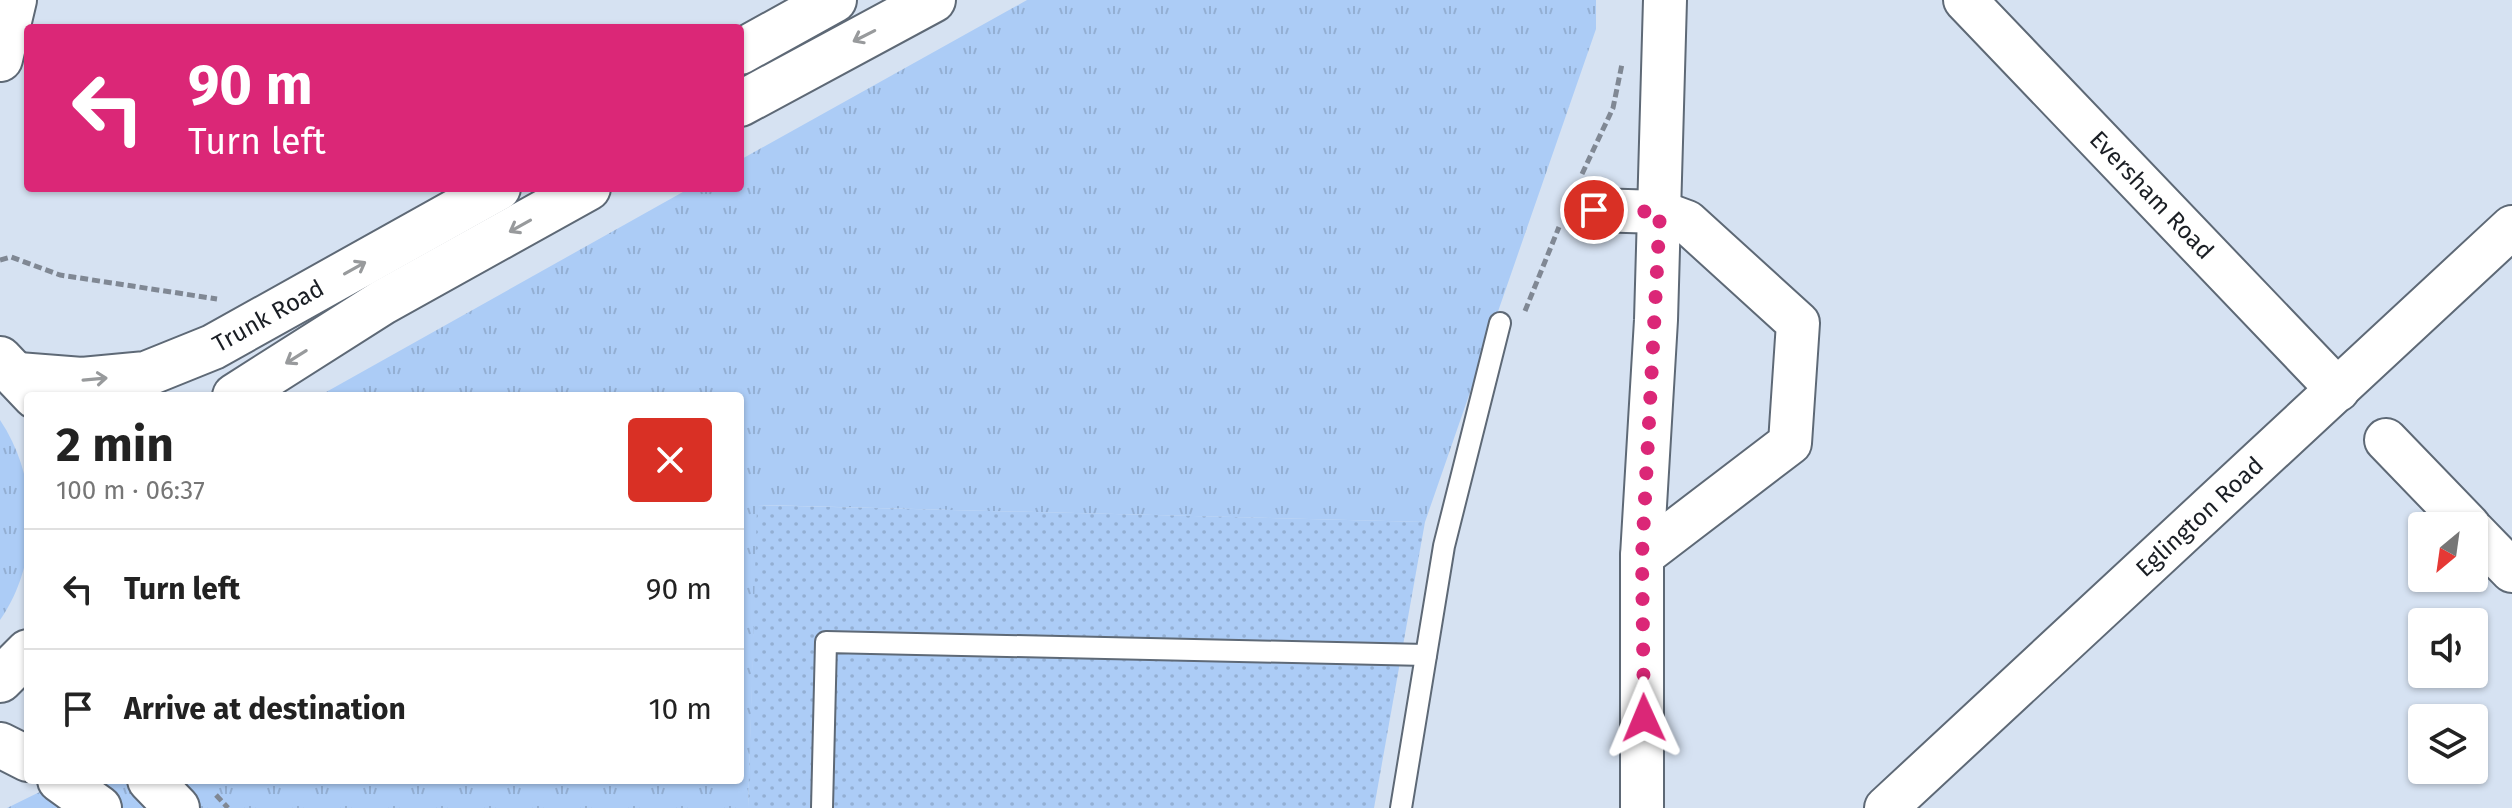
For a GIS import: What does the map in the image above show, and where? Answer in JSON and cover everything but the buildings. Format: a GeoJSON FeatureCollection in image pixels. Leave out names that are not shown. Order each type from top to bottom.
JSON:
{"type":"FeatureCollection","features":[{"type":"Feature","properties":{"kind":"main road"},"geometry":{"type":"LineString","coordinates":[[0,59],[14,0]]}},
{"type":"Feature","properties":{"kind":"main road"},"geometry":{"type":"LineString","coordinates":[[744,50],[834,0]]}},
{"type":"Feature","properties":{"kind":"main road"},"geometry":{"type":"LineString","coordinates":[[744,102],[933,0]]}},
{"type":"Feature","properties":{"kind":"main road","name":"Trunk Road"},"geometry":{"type":"LineString","coordinates":[[12,370],[82,380],[146,374],[160,369],[213,347],[491,192]]}},
{"type":"Feature","properties":{"kind":"main road","name":"Trunk Road"},"geometry":{"type":"LineString","coordinates":[[241,392],[383,302],[581,192]]}},
{"type":"Feature","properties":{"kind":"main road"},"geometry":{"type":"LineString","coordinates":[[0,680],[24,656]]}},
{"type":"Feature","properties":{"kind":"main road"},"geometry":{"type":"LineString","coordinates":[[0,745],[24,757]]}},
{"type":"Feature","properties":{"kind":"main road"},"geometry":{"type":"LineString","coordinates":[[66,784],[99,808]]}},
{"type":"Feature","properties":{"kind":"main road"},"geometry":{"type":"LineString","coordinates":[[154,784],[177,808]]}},
{"type":"Feature","properties":{"kind":"street"},"geometry":{"type":"LineString","coordinates":[[1642,808],[1642,556],[1660,212],[1665,0]]}},
{"type":"Feature","properties":{"kind":"street","name":"Eversham Road"},"geometry":{"type":"LineString","coordinates":[[1965,0],[2338,390]]}},
{"type":"Feature","properties":{"kind":"street"},"geometry":{"type":"LineString","coordinates":[[1594,210],[1660,212],[1687,222],[1798,323],[1790,443],[1642,556]]}},
{"type":"Feature","properties":{"kind":"street","name":"Eglington Road"},"geometry":{"type":"LineString","coordinates":[[1886,808],[2512,227]]}},
{"type":"Feature","properties":{"kind":"street"},"geometry":{"type":"LineString","coordinates":[[2386,440],[2455,512]]}},
{"type":"Feature","properties":{"kind":"street"},"geometry":{"type":"LineString","coordinates":[[2488,546],[2512,571]]}},
{"type":"Feature","properties":{"kind":"lane"},"geometry":{"type":"LineString","coordinates":[[1401,808],[1444,546],[1500,323]]}},
{"type":"Feature","properties":{"kind":"lane"},"geometry":{"type":"LineString","coordinates":[[822,808],[826,642],[1426,655]]}},
{"type":"Feature","properties":{"kind":"path"},"geometry":{"type":"LineString","coordinates":[[0,260],[11,257],[60,275],[221,299]]}},
{"type":"Feature","properties":{"kind":"green space"},"geometry":{"type":"Polygon","coordinates":[[[1027,0],[1596,0],[1596,29],[1425,522],[758,505],[748,808],[7,808],[56,784],[744,784],[744,392],[326,392],[683,192],[744,192],[744,158],[1027,0]]]}},
{"type":"Feature","properties":{"kind":"green space"},"geometry":{"type":"Polygon","coordinates":[[[0,420],[13,443],[24,476],[24,567],[0,620],[0,420]]]}},
{"type":"Feature","properties":{"kind":"green space"},"geometry":{"type":"Polygon","coordinates":[[[757,505],[1425,522],[1374,808],[748,808],[757,505]]]}},
{"type":"Feature","properties":{"kind":"route"},"geometry":{"type":"LineString","coordinates":[[1594,210],[1660,212],[1642,556],[1644,718]]}}]}
